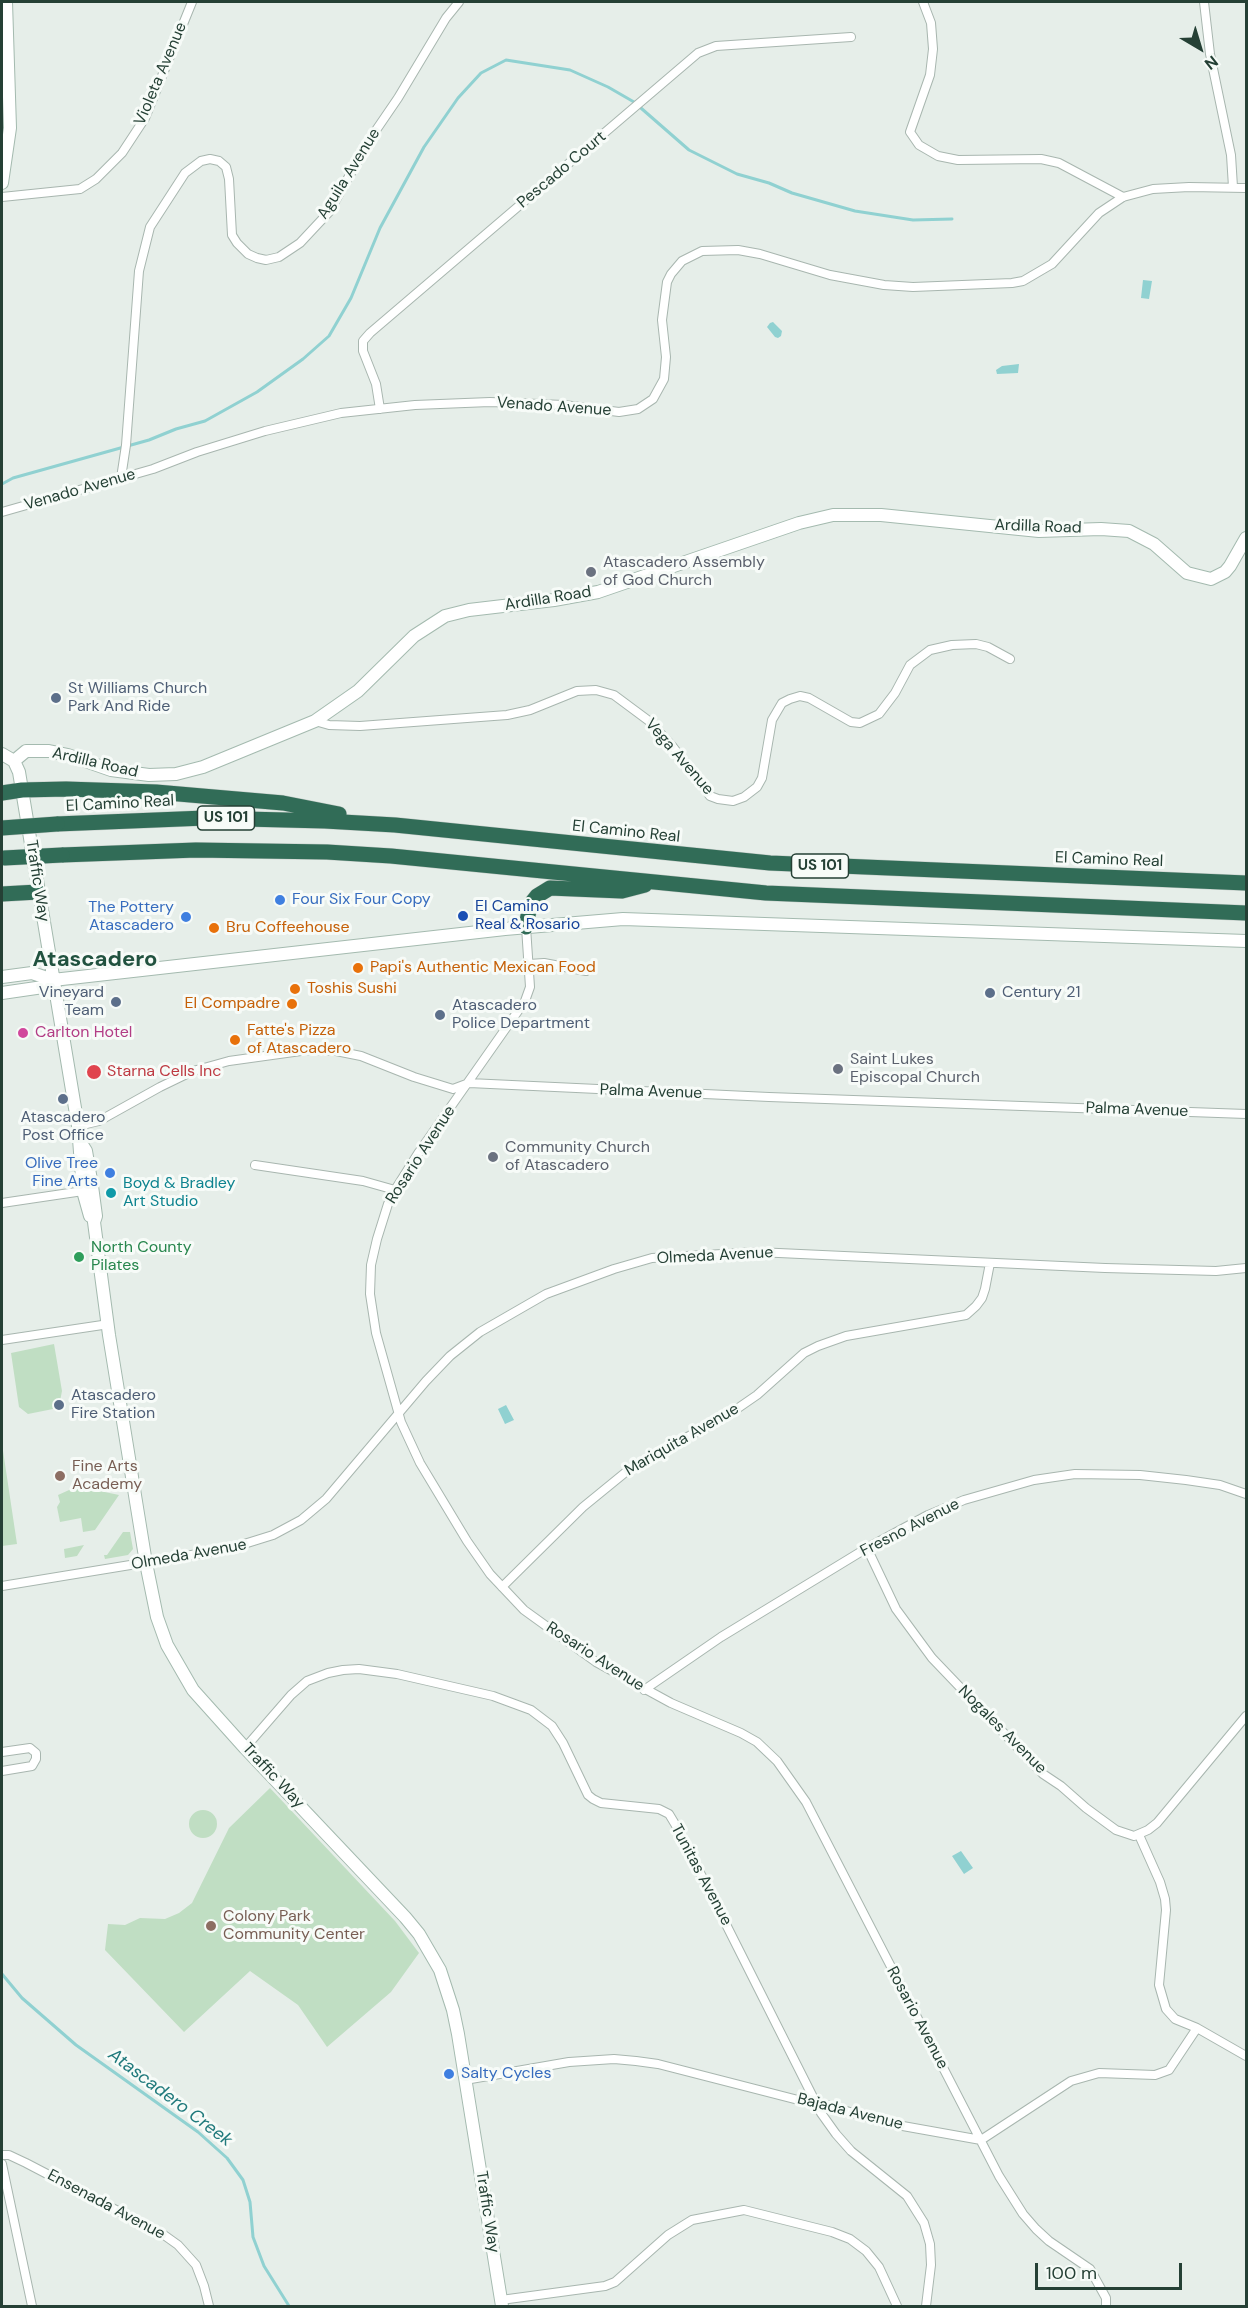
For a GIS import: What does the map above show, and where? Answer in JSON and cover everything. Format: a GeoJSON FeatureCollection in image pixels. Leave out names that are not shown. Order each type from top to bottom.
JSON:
{"type":"FeatureCollection","features":[{"type":"Feature","properties":{"kind":"highway"},"geometry":{"type":"LineString","coordinates":[[2,793],[22,790],[156,792],[283,803],[395,825]]}},
{"type":"Feature","properties":{"kind":"highway","name":"El Camino Real"},"geometry":{"type":"LineString","coordinates":[[2,828],[140,820],[226,818],[395,825],[770,863],[1246,883]]}},
{"type":"Feature","properties":{"kind":"highway","name":"US 101"},"geometry":{"type":"LineString","coordinates":[[3,858],[196,849],[327,852],[444,861],[766,893],[1246,913]]}},
{"type":"Feature","properties":{"kind":"highway"},"geometry":{"type":"LineString","coordinates":[[526,927],[533,901],[550,888],[622,891],[653,883]]}},
{"type":"Feature","properties":{"kind":"highway"},"geometry":{"type":"LineString","coordinates":[[2,894],[38,892]]}},
{"type":"Feature","properties":{"kind":"street"},"geometry":{"type":"LineString","coordinates":[[2,183],[10,128],[6,2]]}},
{"type":"Feature","properties":{"kind":"street","name":"Violeta Avenue"},"geometry":{"type":"LineString","coordinates":[[2,197],[80,189],[96,179],[122,153],[145,118],[192,2]]}},
{"type":"Feature","properties":{"kind":"street","name":"Aguila Avenue"},"geometry":{"type":"LineString","coordinates":[[121,478],[126,445],[139,271],[150,226],[185,173],[201,161],[210,159],[219,161],[226,167],[229,179],[232,235],[248,254],[266,260],[279,257],[300,243],[329,212],[370,139],[398,98],[446,18],[459,2]]}},
{"type":"Feature","properties":{"kind":"street"},"geometry":{"type":"LineString","coordinates":[[923,2],[931,23],[933,49],[930,75],[910,132],[919,145],[938,156],[958,160],[1041,159],[1059,163],[1123,196]]}},
{"type":"Feature","properties":{"kind":"street"},"geometry":{"type":"LineString","coordinates":[[1204,2],[1210,54],[1231,155],[1233,187]]}},
{"type":"Feature","properties":{"kind":"street","name":"Pescado Court"},"geometry":{"type":"LineString","coordinates":[[380,409],[376,384],[363,351],[363,341],[370,333],[698,53],[716,46],[851,37]]}},
{"type":"Feature","properties":{"kind":"street","name":"Venado Avenue"},"geometry":{"type":"LineString","coordinates":[[2,512],[153,469],[197,452],[265,431],[341,413],[415,405],[490,402],[564,405],[619,412],[644,406],[660,390],[664,379],[666,357],[662,320],[664,291],[676,267],[694,254],[711,249],[760,254],[830,274],[884,285],[912,287],[1012,283],[1023,281],[1052,264],[1099,213],[1123,196],[1153,189],[1246,188]]}},
{"type":"Feature","properties":{"kind":"street","name":"Ardilla Road"},"geometry":{"type":"LineString","coordinates":[[14,761],[26,751],[37,750],[68,755],[111,770],[133,774],[176,774],[217,763],[315,721],[358,691],[414,636],[445,616],[469,610],[554,600],[598,592],[817,518],[864,513],[1040,531],[1101,529],[1129,531],[1154,544],[1187,573],[1211,579],[1225,572],[1246,538]]}},
{"type":"Feature","properties":{"kind":"street","name":"Vega Avenue"},"geometry":{"type":"LineString","coordinates":[[315,721],[329,725],[360,726],[507,715],[530,710],[577,691],[596,690],[614,695],[649,721],[674,747],[710,796],[718,800],[733,801],[744,797],[757,787],[762,778],[772,720],[782,703],[800,696],[809,698],[851,722],[860,723],[879,714],[895,693],[910,665],[930,650],[952,645],[976,644],[988,647],[1010,659]]}},
{"type":"Feature","properties":{"kind":"street"},"geometry":{"type":"LineString","coordinates":[[2,754],[14,761]]}},
{"type":"Feature","properties":{"kind":"street","name":"Traffic Way"},"geometry":{"type":"LineString","coordinates":[[14,761],[19,772],[81,1143],[79,1153],[83,1191],[90,1217],[94,1222]]}},
{"type":"Feature","properties":{"kind":"street"},"geometry":{"type":"LineString","coordinates":[[2,977],[32,973],[53,980],[593,920],[645,919],[1246,941]]}},
{"type":"Feature","properties":{"kind":"street","name":"Rosario Avenue"},"geometry":{"type":"LineString","coordinates":[[526,927],[530,987],[525,1001],[395,1190],[377,1239],[371,1266],[370,1294],[376,1333],[398,1411],[420,1463],[442,1502],[467,1541],[502,1587],[524,1610],[596,1662],[644,1690],[741,1733],[757,1742],[777,1761],[806,1803],[999,2176],[1023,2214],[1048,2241],[1090,2269],[1106,2298],[1106,2307]]}},
{"type":"Feature","properties":{"kind":"street"},"geometry":{"type":"LineString","coordinates":[[529,964],[544,963],[586,971]]}},
{"type":"Feature","properties":{"kind":"street"},"geometry":{"type":"LineString","coordinates":[[2,993],[43,987],[53,980]]}},
{"type":"Feature","properties":{"kind":"street","name":"Palma Avenue"},"geometry":{"type":"LineString","coordinates":[[78,1126],[99,1121],[160,1086],[193,1071],[230,1061],[308,1050],[336,1051],[361,1056],[414,1077],[453,1089],[469,1083],[712,1095],[1246,1114]]}},
{"type":"Feature","properties":{"kind":"street","name":"Traffic Way"},"geometry":{"type":"LineString","coordinates":[[81,1143],[86,1151],[92,1186],[96,1216],[94,1222],[109,1324],[146,1563],[157,1617],[175,1661],[193,1689],[419,1934],[440,1970],[456,2026],[501,2303]]}},
{"type":"Feature","properties":{"kind":"street"},"geometry":{"type":"LineString","coordinates":[[255,1165],[363,1181],[395,1190]]}},
{"type":"Feature","properties":{"kind":"street"},"geometry":{"type":"LineString","coordinates":[[2,1203],[83,1191]]}},
{"type":"Feature","properties":{"kind":"street","name":"Olmeda Avenue"},"geometry":{"type":"LineString","coordinates":[[2,1586],[243,1546],[288,1528],[326,1499],[398,1411],[450,1356],[480,1332],[546,1294],[578,1281],[652,1258],[757,1252],[1216,1271],[1246,1268]]}},
{"type":"Feature","properties":{"kind":"street","name":"Mariquita Avenue"},"geometry":{"type":"LineString","coordinates":[[502,1587],[583,1507],[632,1467],[728,1416],[757,1395],[804,1353],[846,1336],[966,1314],[976,1306],[981,1298],[990,1263]]}},
{"type":"Feature","properties":{"kind":"street"},"geometry":{"type":"LineString","coordinates":[[2,1340],[109,1324]]}},
{"type":"Feature","properties":{"kind":"street","name":"Fresno Avenue"},"geometry":{"type":"LineString","coordinates":[[644,1690],[721,1637],[867,1548],[928,1515],[964,1500],[1034,1480],[1075,1474],[1140,1475],[1186,1480],[1220,1485],[1246,1494]]}},
{"type":"Feature","properties":{"kind":"street","name":"Nogales Avenue"},"geometry":{"type":"LineString","coordinates":[[867,1548],[896,1609],[932,1658],[982,1712],[1042,1774],[1061,1786],[1116,1830],[1134,1836],[1139,1835]]}},
{"type":"Feature","properties":{"kind":"street","name":"Tunitas Avenue"},"geometry":{"type":"LineString","coordinates":[[245,1748],[299,1687],[318,1676],[343,1670],[359,1669],[397,1674],[494,1696],[531,1710],[552,1726],[563,1743],[588,1795],[593,1799],[601,1803],[659,1809],[669,1814],[817,2102]]}},
{"type":"Feature","properties":{"kind":"street"},"geometry":{"type":"LineString","coordinates":[[1246,1716],[1163,1817],[1139,1835],[1165,1899],[1160,1985],[1166,2009],[1175,2019],[1197,2028],[1246,2056]]}},
{"type":"Feature","properties":{"kind":"street"},"geometry":{"type":"LineString","coordinates":[[2,1752],[30,1748],[36,1753],[36,1759],[32,1766],[2,1772]]}},
{"type":"Feature","properties":{"kind":"street"},"geometry":{"type":"LineString","coordinates":[[981,2140],[1071,2080],[1099,2073],[1161,2074],[1176,2063],[1197,2028]]}},
{"type":"Feature","properties":{"kind":"street","name":"Bajada Avenue"},"geometry":{"type":"LineString","coordinates":[[465,2080],[569,2062],[625,2060],[658,2064],[806,2102],[817,2102],[886,2122],[981,2140]]}},
{"type":"Feature","properties":{"kind":"street"},"geometry":{"type":"LineString","coordinates":[[817,2102],[821,2113],[843,2143],[907,2196],[924,2223],[930,2244],[931,2265],[926,2307]]}},
{"type":"Feature","properties":{"kind":"street","name":"Ensenada Avenue"},"geometry":{"type":"LineString","coordinates":[[2,2155],[9,2155],[26,2163],[150,2226],[171,2240],[196,2265],[209,2307]]}},
{"type":"Feature","properties":{"kind":"street"},"geometry":{"type":"LineString","coordinates":[[2,2164],[32,2307]]}},
{"type":"Feature","properties":{"kind":"street"},"geometry":{"type":"LineString","coordinates":[[501,2303],[604,2286],[615,2282],[668,2235],[692,2220],[744,2210],[850,2239],[866,2251],[879,2267],[897,2307]]}},
{"type":"Feature","properties":{"kind":"green space"},"geometry":{"type":"Polygon","coordinates":[[[54,1344],[62,1391],[60,1401],[53,1409],[28,1414],[19,1407],[11,1353],[54,1344]]]}},
{"type":"Feature","properties":{"kind":"green space"},"geometry":{"type":"Polygon","coordinates":[[[2,1444],[17,1544],[2,1546],[2,1444]]]}},
{"type":"Feature","properties":{"kind":"green space"},"geometry":{"type":"Polygon","coordinates":[[[92,1485],[100,1491],[119,1495],[95,1530],[83,1532],[81,1518],[60,1522],[57,1507],[60,1502],[58,1495],[78,1486],[92,1485]]]}},
{"type":"Feature","properties":{"kind":"green space"},"geometry":{"type":"Polygon","coordinates":[[[123,1532],[130,1532],[133,1549],[128,1555],[105,1559],[104,1555],[107,1555],[123,1532]]]}},
{"type":"Feature","properties":{"kind":"green space"},"geometry":{"type":"Polygon","coordinates":[[[84,1545],[77,1556],[65,1558],[64,1549],[84,1545]]]}},
{"type":"Feature","properties":{"kind":"green space"},"geometry":{"type":"Polygon","coordinates":[[[270,1788],[395,1921],[419,1953],[391,1992],[327,2047],[298,2005],[250,1971],[184,2032],[105,1950],[108,1924],[125,1925],[140,1918],[165,1919],[179,1913],[192,1903],[229,1828],[270,1788]]]}},
{"type":"Feature","properties":{"kind":"green space"},"geometry":{"type":"Polygon","coordinates":[[[203,1810],[213,1814],[217,1824],[213,1834],[203,1838],[193,1834],[189,1824],[193,1814],[203,1810]]]}},
{"type":"Feature","properties":{"kind":"water"},"geometry":{"type":"Polygon","coordinates":[[[1143,280],[1152,281],[1149,299],[1141,298],[1143,280]]]}},
{"type":"Feature","properties":{"kind":"water"},"geometry":{"type":"Polygon","coordinates":[[[773,322],[782,331],[778,338],[767,327],[773,322]]]}},
{"type":"Feature","properties":{"kind":"water"},"geometry":{"type":"Polygon","coordinates":[[[1019,364],[1018,373],[997,374],[996,370],[1002,366],[1019,364]]]}},
{"type":"Feature","properties":{"kind":"water"},"geometry":{"type":"Polygon","coordinates":[[[506,1405],[514,1420],[505,1424],[498,1409],[506,1405]]]}},
{"type":"Feature","properties":{"kind":"water"},"geometry":{"type":"Polygon","coordinates":[[[961,1851],[973,1868],[964,1874],[952,1856],[961,1851]]]}},
{"type":"Feature","properties":{"kind":"waterway"},"geometry":{"type":"LineString","coordinates":[[2,484],[13,478],[149,440],[205,421],[257,392],[303,359],[329,336],[351,298],[380,228],[424,147],[458,98],[481,73],[506,60],[570,70],[608,87],[634,102],[689,150],[737,174],[855,211],[913,220],[952,219]]}},
{"type":"Feature","properties":{"kind":"waterway","name":"Atascadero Creek"},"geometry":{"type":"LineString","coordinates":[[2,1974],[22,1998],[76,2045],[198,2132],[227,2158],[243,2180],[250,2202],[253,2237],[264,2266],[289,2306]]}},
{"type":"Feature","properties":{"kind":"place","name":"Atascadero Assembly of God Church"},"geometry":{"type":"Point","coordinates":[591,572]}},
{"type":"Feature","properties":{"kind":"place","name":"St Williams Church Park And Ride"},"geometry":{"type":"Point","coordinates":[56,698]}},
{"type":"Feature","properties":{"kind":"place","name":"Four Six Four Copy"},"geometry":{"type":"Point","coordinates":[280,900]}},
{"type":"Feature","properties":{"kind":"place","name":"El Camino Real & Rosario"},"geometry":{"type":"Point","coordinates":[463,916]}},
{"type":"Feature","properties":{"kind":"place","name":"The Pottery Atascadero"},"geometry":{"type":"Point","coordinates":[186,917]}},
{"type":"Feature","properties":{"kind":"place","name":"Bru Coffeehouse"},"geometry":{"type":"Point","coordinates":[214,928]}},
{"type":"Feature","properties":{"kind":"place","name":"Papi's Authentic Mexican Food"},"geometry":{"type":"Point","coordinates":[358,968]}},
{"type":"Feature","properties":{"kind":"place","name":"Toshis Sushi"},"geometry":{"type":"Point","coordinates":[295,989]}},
{"type":"Feature","properties":{"kind":"place","name":"Century 21"},"geometry":{"type":"Point","coordinates":[990,993]}},
{"type":"Feature","properties":{"kind":"place","name":"Vineyard Team"},"geometry":{"type":"Point","coordinates":[116,1002]}},
{"type":"Feature","properties":{"kind":"place","name":"El Compadre"},"geometry":{"type":"Point","coordinates":[292,1004]}},
{"type":"Feature","properties":{"kind":"place","name":"Atascadero Police Department"},"geometry":{"type":"Point","coordinates":[440,1015]}},
{"type":"Feature","properties":{"kind":"place","name":"Carlton Hotel"},"geometry":{"type":"Point","coordinates":[23,1033]}},
{"type":"Feature","properties":{"kind":"place","name":"Fatte's Pizza of Atascadero"},"geometry":{"type":"Point","coordinates":[235,1040]}},
{"type":"Feature","properties":{"kind":"place","name":"Saint Lukes Episcopal Church"},"geometry":{"type":"Point","coordinates":[838,1069]}},
{"type":"Feature","properties":{"kind":"place","name":"Starna Cells Inc"},"geometry":{"type":"Point","coordinates":[94,1072]}},
{"type":"Feature","properties":{"kind":"place","name":"Atascadero Post Office"},"geometry":{"type":"Point","coordinates":[63,1099]}},
{"type":"Feature","properties":{"kind":"place","name":"Community Church of Atascadero"},"geometry":{"type":"Point","coordinates":[493,1157]}},
{"type":"Feature","properties":{"kind":"place","name":"Olive Tree Fine Arts"},"geometry":{"type":"Point","coordinates":[110,1173]}},
{"type":"Feature","properties":{"kind":"place","name":"Boyd & Bradley Art Studio"},"geometry":{"type":"Point","coordinates":[111,1193]}},
{"type":"Feature","properties":{"kind":"place","name":"North County Pilates"},"geometry":{"type":"Point","coordinates":[79,1257]}},
{"type":"Feature","properties":{"kind":"place","name":"Atascadero Fire Station"},"geometry":{"type":"Point","coordinates":[59,1405]}},
{"type":"Feature","properties":{"kind":"place","name":"Fine Arts Academy"},"geometry":{"type":"Point","coordinates":[60,1476]}},
{"type":"Feature","properties":{"kind":"place","name":"Colony Park Community Center"},"geometry":{"type":"Point","coordinates":[211,1926]}},
{"type":"Feature","properties":{"kind":"place","name":"Salty Cycles"},"geometry":{"type":"Point","coordinates":[449,2074]}},
{"type":"Feature","properties":{"kind":"district","name":"Atascadero"},"geometry":{"type":"Point","coordinates":[95,960]}}]}
